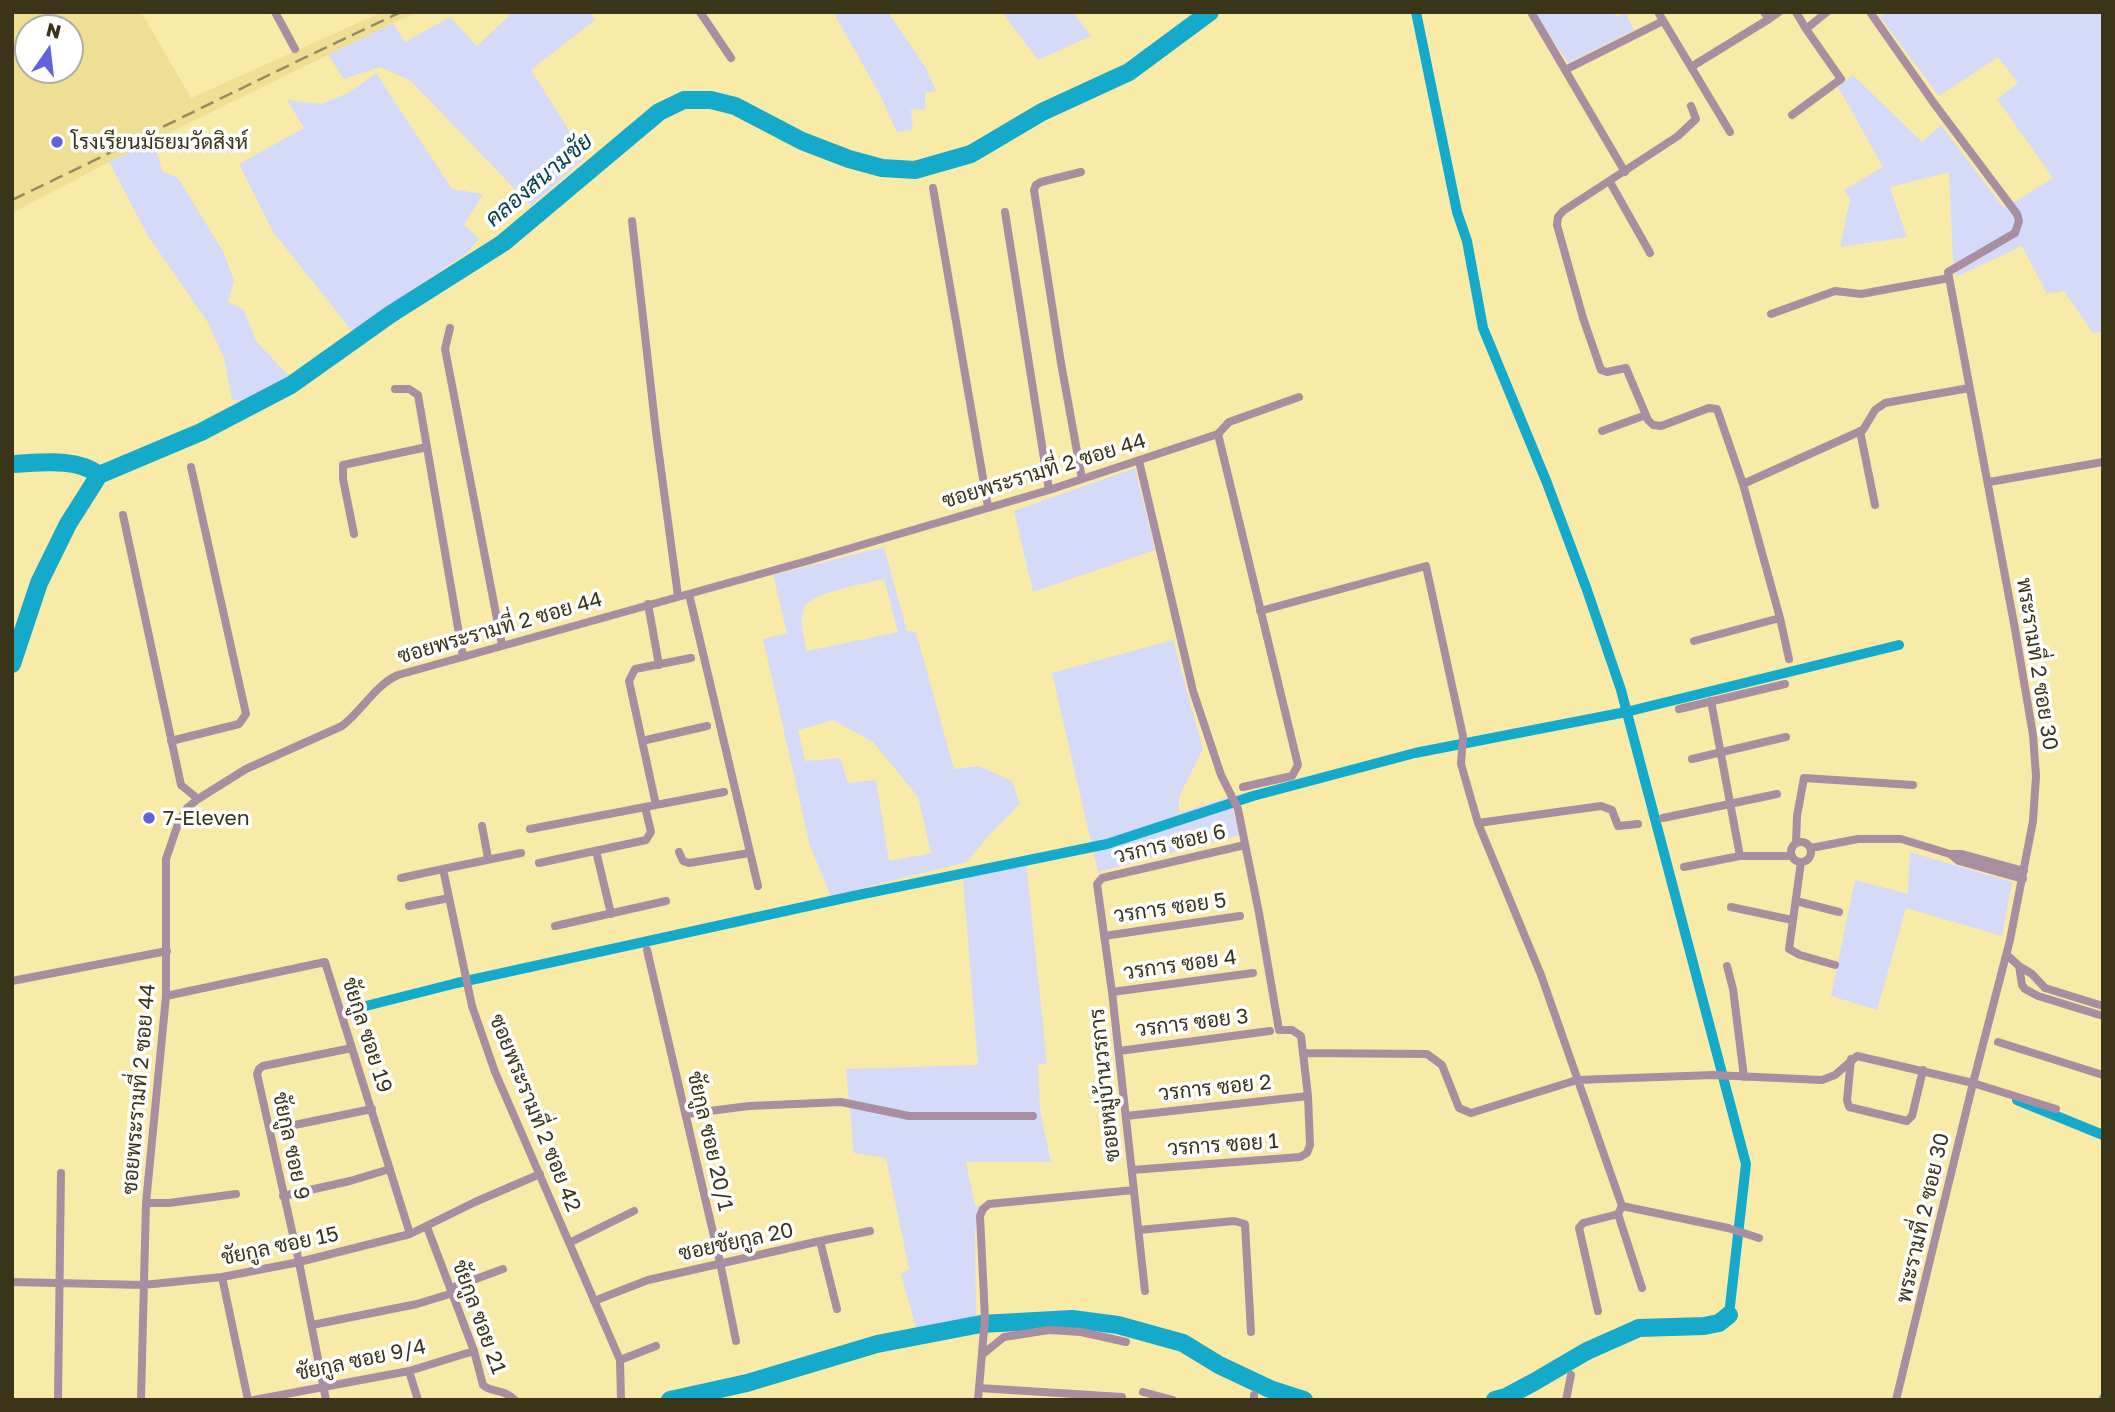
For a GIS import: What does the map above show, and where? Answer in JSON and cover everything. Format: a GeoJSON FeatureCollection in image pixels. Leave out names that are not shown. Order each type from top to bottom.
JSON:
{"type":"FeatureCollection","features":[{"type":"Feature","properties":{"kind":"street"},"geometry":{"type":"LineString","coordinates":[[275,12],[295,49]]}},
{"type":"Feature","properties":{"kind":"street"},"geometry":{"type":"LineString","coordinates":[[700,12],[731,58]]}},
{"type":"Feature","properties":{"kind":"street"},"geometry":{"type":"LineString","coordinates":[[1531,12],[1625,172]]}},
{"type":"Feature","properties":{"kind":"street"},"geometry":{"type":"LineString","coordinates":[[1658,12],[1730,132]]}},
{"type":"Feature","properties":{"kind":"street"},"geometry":{"type":"LineString","coordinates":[[1691,67],[1767,16],[1779,12]]}},
{"type":"Feature","properties":{"kind":"street"},"geometry":{"type":"LineString","coordinates":[[1792,115],[1841,79],[1796,12]]}},
{"type":"Feature","properties":{"kind":"street"},"geometry":{"type":"LineString","coordinates":[[1806,29],[1827,12]]}},
{"type":"Feature","properties":{"kind":"street"},"geometry":{"type":"LineString","coordinates":[[1771,314],[1835,291],[1861,294],[1949,278],[1948,272],[2015,233],[2020,221],[1933,102],[1874,14]]}},
{"type":"Feature","properties":{"kind":"street"},"geometry":{"type":"LineString","coordinates":[[1565,70],[1663,21]]}},
{"type":"Feature","properties":{"kind":"street"},"geometry":{"type":"LineString","coordinates":[[1690,106],[1696,117],[1694,123],[1625,172],[1563,211],[1558,216],[1557,225],[1583,318],[1601,370],[1607,372],[1626,368],[1653,425],[1661,426],[1709,408],[1717,409],[1743,484],[1789,659]]}},
{"type":"Feature","properties":{"kind":"street"},"geometry":{"type":"LineString","coordinates":[[1081,172],[1041,182],[1036,184],[1034,190],[1082,479]]}},
{"type":"Feature","properties":{"kind":"street"},"geometry":{"type":"LineString","coordinates":[[1610,182],[1650,253]]}},
{"type":"Feature","properties":{"kind":"street"},"geometry":{"type":"LineString","coordinates":[[933,188],[988,507]]}},
{"type":"Feature","properties":{"kind":"street"},"geometry":{"type":"LineString","coordinates":[[1005,212],[1049,490]]}},
{"type":"Feature","properties":{"kind":"street"},"geometry":{"type":"LineString","coordinates":[[632,221],[678,596]]}},
{"type":"Feature","properties":{"kind":"street","name":"พระรามที่ 2 ซอย 30"},"geometry":{"type":"LineString","coordinates":[[1896,1400],[2007,955],[2033,821],[2036,776],[2035,754],[1989,482],[1949,278]]}},
{"type":"Feature","properties":{"kind":"street"},"geometry":{"type":"LineString","coordinates":[[450,328],[445,349],[502,645]]}},
{"type":"Feature","properties":{"kind":"street"},"geometry":{"type":"LineString","coordinates":[[1743,484],[1860,432],[1868,425],[1878,406],[1885,403],[1969,388]]}},
{"type":"Feature","properties":{"kind":"street"},"geometry":{"type":"LineString","coordinates":[[395,389],[409,389],[418,395],[464,657]]}},
{"type":"Feature","properties":{"kind":"street","name":"ซอยพระรามที่ 2 ซอย 44"},"geometry":{"type":"LineString","coordinates":[[141,1400],[146,1203],[166,996],[166,859],[179,821],[187,808],[246,769],[342,726],[355,716],[389,679],[1049,490],[1218,434],[1229,422],[1298,397]]}},
{"type":"Feature","properties":{"kind":"street"},"geometry":{"type":"LineString","coordinates":[[1602,431],[1646,415]]}},
{"type":"Feature","properties":{"kind":"street"},"geometry":{"type":"LineString","coordinates":[[1860,432],[1875,505]]}},
{"type":"Feature","properties":{"kind":"street"},"geometry":{"type":"LineString","coordinates":[[1218,434],[1298,765],[1292,776],[1242,787]]}},
{"type":"Feature","properties":{"kind":"street"},"geometry":{"type":"LineString","coordinates":[[354,534],[343,479],[343,465],[427,447]]}},
{"type":"Feature","properties":{"kind":"street"},"geometry":{"type":"LineString","coordinates":[[1139,461],[1193,691],[1221,775],[1238,809],[1274,1030]]}},
{"type":"Feature","properties":{"kind":"street"},"geometry":{"type":"LineString","coordinates":[[1989,482],[2103,462]]}},
{"type":"Feature","properties":{"kind":"street"},"geometry":{"type":"LineString","coordinates":[[172,741],[239,724],[246,714],[191,467]]}},
{"type":"Feature","properties":{"kind":"street"},"geometry":{"type":"LineString","coordinates":[[122,515],[180,785],[198,799]]}},
{"type":"Feature","properties":{"kind":"street"},"geometry":{"type":"LineString","coordinates":[[1260,611],[1426,566],[1463,736],[1461,764],[1478,822],[1538,966],[1620,1210],[1642,1288]]}},
{"type":"Feature","properties":{"kind":"street"},"geometry":{"type":"LineString","coordinates":[[689,594],[758,886]]}},
{"type":"Feature","properties":{"kind":"street"},"geometry":{"type":"LineString","coordinates":[[648,604],[659,665]]}},
{"type":"Feature","properties":{"kind":"street"},"geometry":{"type":"LineString","coordinates":[[1694,641],[1780,618]]}},
{"type":"Feature","properties":{"kind":"street"},"geometry":{"type":"LineString","coordinates":[[656,805],[629,681],[635,669],[691,658]]}},
{"type":"Feature","properties":{"kind":"street"},"geometry":{"type":"LineString","coordinates":[[1679,709],[1785,684]]}},
{"type":"Feature","properties":{"kind":"street"},"geometry":{"type":"LineString","coordinates":[[1711,701],[1740,856]]}},
{"type":"Feature","properties":{"kind":"street"},"geometry":{"type":"LineString","coordinates":[[642,741],[707,726]]}},
{"type":"Feature","properties":{"kind":"street"},"geometry":{"type":"LineString","coordinates":[[1692,759],[1786,737]]}},
{"type":"Feature","properties":{"kind":"street"},"geometry":{"type":"LineString","coordinates":[[1797,843],[1797,816],[1804,778],[1913,785]]}},
{"type":"Feature","properties":{"kind":"street"},"geometry":{"type":"LineString","coordinates":[[530,829],[724,792]]}},
{"type":"Feature","properties":{"kind":"street"},"geometry":{"type":"LineString","coordinates":[[1663,818],[1777,794]]}},
{"type":"Feature","properties":{"kind":"street"},"geometry":{"type":"LineString","coordinates":[[1478,822],[1601,806],[1612,810],[1618,826],[1638,824]]}},
{"type":"Feature","properties":{"kind":"street"},"geometry":{"type":"LineString","coordinates":[[539,863],[646,840],[651,832],[645,807]]}},
{"type":"Feature","properties":{"kind":"street"},"geometry":{"type":"LineString","coordinates":[[482,826],[488,858]]}},
{"type":"Feature","properties":{"kind":"street"},"geometry":{"type":"LineString","coordinates":[[1811,848],[1858,839],[1901,839],[1950,854],[1959,861],[2023,875]]}},
{"type":"Feature","properties":{"kind":"street"},"geometry":{"type":"LineString","coordinates":[[1792,856],[1792,848],[1797,843],[1804,842],[1811,848]]}},
{"type":"Feature","properties":{"kind":"street","name":"วรการ ซอย 6"},"geometry":{"type":"LineString","coordinates":[[1102,878],[1245,845]]}},
{"type":"Feature","properties":{"kind":"street"},"geometry":{"type":"LineString","coordinates":[[1801,862],[1810,858],[1811,848]]}},
{"type":"Feature","properties":{"kind":"street"},"geometry":{"type":"LineString","coordinates":[[596,851],[611,914]]}},
{"type":"Feature","properties":{"kind":"street"},"geometry":{"type":"LineString","coordinates":[[679,852],[682,861],[690,863],[749,853]]}},
{"type":"Feature","properties":{"kind":"street"},"geometry":{"type":"LineString","coordinates":[[401,878],[521,853]]}},
{"type":"Feature","properties":{"kind":"street"},"geometry":{"type":"LineString","coordinates":[[1684,867],[1740,856],[1792,856],[1801,862]]}},
{"type":"Feature","properties":{"kind":"street"},"geometry":{"type":"LineString","coordinates":[[1801,862],[1789,949],[1835,965]]}},
{"type":"Feature","properties":{"kind":"street","name":"ซอยพระรามที่ 2 ซอย 42"},"geometry":{"type":"LineString","coordinates":[[443,869],[475,1018],[495,1072],[620,1360],[622,1399]]}},
{"type":"Feature","properties":{"kind":"street","name":"ซอยหมู่บ้านวรการ"},"geometry":{"type":"LineString","coordinates":[[1102,878],[1097,884],[1097,892],[1112,992],[1145,1292]]}},
{"type":"Feature","properties":{"kind":"street"},"geometry":{"type":"LineString","coordinates":[[409,906],[449,898]]}},
{"type":"Feature","properties":{"kind":"street"},"geometry":{"type":"LineString","coordinates":[[555,926],[666,901]]}},
{"type":"Feature","properties":{"kind":"street"},"geometry":{"type":"LineString","coordinates":[[1796,901],[1839,912]]}},
{"type":"Feature","properties":{"kind":"street"},"geometry":{"type":"LineString","coordinates":[[1731,907],[1792,920]]}},
{"type":"Feature","properties":{"kind":"street","name":"วรการ ซอย 5"},"geometry":{"type":"LineString","coordinates":[[1104,936],[1240,916]]}},
{"type":"Feature","properties":{"kind":"street","name":"ชัยกูล ซอย 20/1"},"geometry":{"type":"LineString","coordinates":[[647,950],[736,1341]]}},
{"type":"Feature","properties":{"kind":"street"},"geometry":{"type":"LineString","coordinates":[[12,981],[167,951]]}},
{"type":"Feature","properties":{"kind":"street"},"geometry":{"type":"LineString","coordinates":[[2007,955],[2053,992],[2103,1006]]}},
{"type":"Feature","properties":{"kind":"street","name":"ชัยกูล ซอย 19"},"geometry":{"type":"LineString","coordinates":[[166,996],[325,962],[410,1234]]}},
{"type":"Feature","properties":{"kind":"street"},"geometry":{"type":"LineString","coordinates":[[2019,966],[2022,985],[2031,993],[2103,1016]]}},
{"type":"Feature","properties":{"kind":"street"},"geometry":{"type":"LineString","coordinates":[[1727,967],[1733,989],[1744,1077]]}},
{"type":"Feature","properties":{"kind":"street","name":"วรการ ซอย 4"},"geometry":{"type":"LineString","coordinates":[[1112,992],[1253,973]]}},
{"type":"Feature","properties":{"kind":"street"},"geometry":{"type":"LineString","coordinates":[[2031,993],[2040,984]]}},
{"type":"Feature","properties":{"kind":"street","name":"วรการ ซอย 3"},"geometry":{"type":"LineString","coordinates":[[1119,1051],[1274,1030],[1292,1030],[1301,1036],[1304,1053]]}},
{"type":"Feature","properties":{"kind":"street"},"geometry":{"type":"LineString","coordinates":[[1998,1042],[2103,1075]]}},
{"type":"Feature","properties":{"kind":"street","name":"ชัยกูล ซอย 9"},"geometry":{"type":"LineString","coordinates":[[326,1400],[299,1262],[257,1074],[263,1066],[352,1048]]}},
{"type":"Feature","properties":{"kind":"street"},"geometry":{"type":"LineString","coordinates":[[1308,1096],[1304,1053],[1427,1055],[1442,1065],[1459,1108],[1471,1113],[1577,1080],[1713,1075],[1822,1080],[1835,1075],[1851,1059],[1862,1056],[1973,1083],[2056,1109]]}},
{"type":"Feature","properties":{"kind":"street"},"geometry":{"type":"LineString","coordinates":[[1851,1059],[1847,1100],[1849,1107],[1907,1121],[1912,1116],[1923,1070]]}},
{"type":"Feature","properties":{"kind":"street","name":"วรการ ซอย 2"},"geometry":{"type":"LineString","coordinates":[[1126,1116],[1308,1096]]}},
{"type":"Feature","properties":{"kind":"street","name":"วรการ ซอย 1"},"geometry":{"type":"LineString","coordinates":[[1132,1170],[1300,1157],[1307,1153],[1310,1145],[1308,1096]]}},
{"type":"Feature","properties":{"kind":"street"},"geometry":{"type":"LineString","coordinates":[[686,1114],[749,1105],[841,1102],[909,1116],[1033,1116]]}},
{"type":"Feature","properties":{"kind":"street"},"geometry":{"type":"LineString","coordinates":[[270,1130],[372,1109]]}},
{"type":"Feature","properties":{"kind":"street"},"geometry":{"type":"LineString","coordinates":[[283,1196],[390,1169]]}},
{"type":"Feature","properties":{"kind":"street"},"geometry":{"type":"LineString","coordinates":[[58,1400],[61,1173]]}},
{"type":"Feature","properties":{"kind":"street","name":"ชัยกูล ซอย 15"},"geometry":{"type":"LineString","coordinates":[[12,1282],[144,1285],[222,1277],[299,1262],[410,1234],[540,1174]]}},
{"type":"Feature","properties":{"kind":"street"},"geometry":{"type":"LineString","coordinates":[[978,1400],[985,1318],[980,1254],[980,1216],[983,1209],[989,1204],[1134,1190]]}},
{"type":"Feature","properties":{"kind":"street"},"geometry":{"type":"LineString","coordinates":[[146,1203],[169,1203],[236,1194]]}},
{"type":"Feature","properties":{"kind":"street"},"geometry":{"type":"LineString","coordinates":[[1598,1311],[1579,1228],[1583,1223],[1620,1210],[1728,1228],[1759,1238]]}},
{"type":"Feature","properties":{"kind":"street"},"geometry":{"type":"LineString","coordinates":[[569,1243],[634,1211]]}},
{"type":"Feature","properties":{"kind":"street"},"geometry":{"type":"LineString","coordinates":[[1139,1230],[1234,1221],[1245,1224],[1251,1332]]}},
{"type":"Feature","properties":{"kind":"street","name":"ชัยกูล ซอย 21"},"geometry":{"type":"LineString","coordinates":[[427,1227],[474,1351],[483,1385],[509,1393],[515,1400]]}},
{"type":"Feature","properties":{"kind":"street"},"geometry":{"type":"LineString","coordinates":[[820,1241],[870,1231]]}},
{"type":"Feature","properties":{"kind":"street","name":"ซอยชัยกูล 20"},"geometry":{"type":"LineString","coordinates":[[594,1301],[648,1280],[820,1241],[837,1309]]}},
{"type":"Feature","properties":{"kind":"street"},"geometry":{"type":"LineString","coordinates":[[312,1325],[417,1304],[503,1269]]}},
{"type":"Feature","properties":{"kind":"street"},"geometry":{"type":"LineString","coordinates":[[222,1277],[248,1400]]}},
{"type":"Feature","properties":{"kind":"street"},"geometry":{"type":"LineString","coordinates":[[983,1354],[1004,1337],[1049,1330],[1081,1332],[1126,1342]]}},
{"type":"Feature","properties":{"kind":"street"},"geometry":{"type":"LineString","coordinates":[[620,1360],[656,1346]]}},
{"type":"Feature","properties":{"kind":"street","name":"ชัยกูล ซอย 9/4"},"geometry":{"type":"LineString","coordinates":[[254,1400],[409,1371],[474,1351]]}},
{"type":"Feature","properties":{"kind":"street"},"geometry":{"type":"LineString","coordinates":[[409,1371],[418,1400]]}},
{"type":"Feature","properties":{"kind":"street"},"geometry":{"type":"LineString","coordinates":[[1566,1400],[1571,1375]]}},
{"type":"Feature","properties":{"kind":"street"},"geometry":{"type":"LineString","coordinates":[[979,1388],[1122,1397]]}},
{"type":"Feature","properties":{"kind":"street"},"geometry":{"type":"LineString","coordinates":[[1143,1392],[1173,1400]]}},
{"type":"Feature","properties":{"kind":"shaded area","name":"โรงเรียนมัธยมวัดสิงห์"},"geometry":{"type":"Polygon","coordinates":[[[12,12],[141,12],[191,98],[382,12],[416,12],[109,162],[12,213],[12,12]]]}},
{"type":"Feature","properties":{"kind":"shaded area"},"geometry":{"type":"Polygon","coordinates":[[[513,12],[590,12],[595,20],[531,70],[586,157],[531,206],[411,81],[380,67],[344,79],[328,55],[393,23],[405,42],[450,17],[477,46],[513,12]]]}},
{"type":"Feature","properties":{"kind":"shaded area"},"geometry":{"type":"Polygon","coordinates":[[[833,12],[888,12],[926,68],[936,91],[925,93],[925,110],[911,109],[913,130],[897,132],[880,95],[833,12]]]}},
{"type":"Feature","properties":{"kind":"shaded area"},"geometry":{"type":"Polygon","coordinates":[[[1002,12],[1073,12],[1091,36],[1038,60],[1002,12]]]}},
{"type":"Feature","properties":{"kind":"shaded area"},"geometry":{"type":"Polygon","coordinates":[[[1534,12],[1613,12],[1617,17],[1625,12],[1634,30],[1568,63],[1534,12]]]}},
{"type":"Feature","properties":{"kind":"shaded area"},"geometry":{"type":"Polygon","coordinates":[[[1885,12],[2103,12],[2103,332],[2093,333],[2064,291],[2047,294],[2022,246],[1956,277],[1949,172],[1890,187],[1907,237],[1840,247],[1850,200],[1844,190],[1883,167],[1838,87],[1853,75],[1922,142],[1941,125],[2004,208],[2053,178],[1997,99],[2018,83],[1998,57],[1939,96],[1880,17],[1885,12]]]}},
{"type":"Feature","properties":{"kind":"shaded area"},"geometry":{"type":"Polygon","coordinates":[[[376,73],[452,189],[483,194],[464,225],[479,239],[468,252],[352,331],[273,232],[239,164],[304,128],[287,100],[321,104],[348,93],[376,73]]]}},
{"type":"Feature","properties":{"kind":"shaded area"},"geometry":{"type":"Polygon","coordinates":[[[154,140],[162,171],[178,178],[224,253],[234,281],[228,302],[244,310],[256,341],[289,376],[249,401],[232,400],[224,358],[207,321],[148,236],[109,162],[154,140]]]}},
{"type":"Feature","properties":{"kind":"shaded area"},"geometry":{"type":"Polygon","coordinates":[[[1135,468],[1155,550],[1033,592],[1014,511],[1135,468]]]}},
{"type":"Feature","properties":{"kind":"shaded area"},"geometry":{"type":"Polygon","coordinates":[[[884,547],[907,631],[916,632],[954,769],[979,766],[1012,781],[1020,804],[967,862],[831,896],[810,846],[763,639],[787,633],[773,575],[884,547]],[[884,579],[842,589],[810,601],[805,606],[802,617],[807,651],[898,632],[884,579]],[[833,720],[798,730],[805,761],[840,758],[848,783],[876,780],[889,861],[931,853],[918,797],[873,742],[833,720]]]}},
{"type":"Feature","properties":{"kind":"shaded area"},"geometry":{"type":"Polygon","coordinates":[[[1173,640],[1203,749],[1179,797],[1179,813],[1229,797],[1240,835],[1098,872],[1052,673],[1173,640]]]}},
{"type":"Feature","properties":{"kind":"shaded area"},"geometry":{"type":"Polygon","coordinates":[[[1910,852],[2012,882],[2002,936],[1906,908],[1877,1010],[1831,996],[1855,880],[1908,894],[1910,852]]]}},
{"type":"Feature","properties":{"kind":"shaded area"},"geometry":{"type":"Polygon","coordinates":[[[1026,861],[1047,1064],[1038,1064],[1040,1110],[1051,1162],[966,1162],[975,1206],[983,1206],[975,1231],[976,1318],[918,1335],[901,1274],[909,1269],[886,1158],[854,1153],[846,1069],[978,1065],[963,879],[1026,861]]]}},
{"type":"Feature","properties":{"kind":"waterway","name":"คลองสนามชัย"},"geometry":{"type":"LineString","coordinates":[[12,664],[39,583],[68,524],[99,475],[201,432],[291,385],[391,314],[503,243],[659,112],[684,100],[711,100],[735,106],[802,141],[849,159],[882,168],[915,170],[971,154],[1042,112],[1129,72],[1210,12]]}},
{"type":"Feature","properties":{"kind":"waterway"},"geometry":{"type":"LineString","coordinates":[[1416,12],[1457,212],[1467,241],[1483,328],[1547,483],[1621,690],[1746,1164],[1729,1315]]}},
{"type":"Feature","properties":{"kind":"waterway"},"geometry":{"type":"LineString","coordinates":[[12,464],[69,463],[90,469],[99,475]]}},
{"type":"Feature","properties":{"kind":"waterway"},"geometry":{"type":"LineString","coordinates":[[350,1010],[457,983],[858,895],[1107,844],[1253,796],[1415,753],[1626,712],[1899,645]]}},
{"type":"Feature","properties":{"kind":"waterway"},"geometry":{"type":"LineString","coordinates":[[2017,1100],[2103,1135]]}},
{"type":"Feature","properties":{"kind":"waterway"},"geometry":{"type":"LineString","coordinates":[[1495,1400],[1506,1397],[1587,1351],[1639,1328],[1704,1326],[1719,1323],[1729,1315]]}},
{"type":"Feature","properties":{"kind":"waterway"},"geometry":{"type":"LineString","coordinates":[[670,1400],[747,1383],[877,1344],[981,1324],[1072,1319],[1118,1325],[1183,1343],[1219,1365],[1270,1389],[1304,1400]]}},
{"type":"Feature","properties":{"kind":"railway"},"geometry":{"type":"LineString","coordinates":[[12,200],[401,12]]}},
{"type":"Feature","properties":{"kind":"place","name":"โรงเรียนมัธยมวัดสิงห์"},"geometry":{"type":"Point","coordinates":[57,142]}},
{"type":"Feature","properties":{"kind":"place","name":"7-Eleven"},"geometry":{"type":"Point","coordinates":[149,818]}}]}
